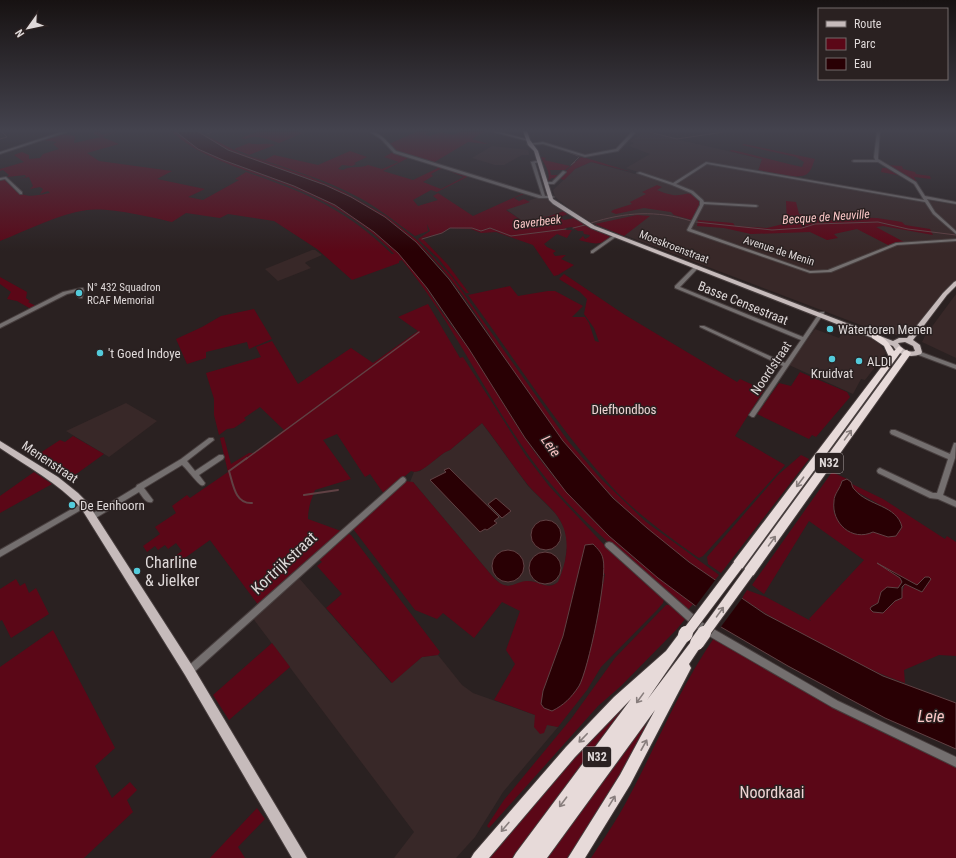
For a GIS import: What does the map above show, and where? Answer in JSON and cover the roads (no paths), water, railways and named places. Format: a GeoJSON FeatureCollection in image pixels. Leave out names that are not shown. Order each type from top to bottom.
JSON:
{"type":"FeatureCollection","features":[{"type":"Feature","properties":{"kind":"highway"},"geometry":{"type":"LineString","coordinates":[[875,336],[887,345],[893,358]]}},
{"type":"Feature","properties":{"kind":"highway","name":"N32"},"geometry":{"type":"LineString","coordinates":[[521,858],[685,635],[893,358],[899,347]]}},
{"type":"Feature","properties":{"kind":"highway","name":"N32"},"geometry":{"type":"LineString","coordinates":[[537,858],[749,572],[899,347]]}},
{"type":"Feature","properties":{"kind":"highway"},"geometry":{"type":"LineString","coordinates":[[576,858],[632,768],[690,659],[695,646]]}},
{"type":"Feature","properties":{"kind":"highway"},"geometry":{"type":"LineString","coordinates":[[479,858],[574,747],[610,710],[671,655]]}},
{"type":"Feature","properties":{"kind":"main road","name":"Moeskroenstraat"},"geometry":{"type":"LineString","coordinates":[[542,171],[548,195],[555,203],[594,227],[614,236],[822,314],[899,347]]}},
{"type":"Feature","properties":{"kind":"main road"},"geometry":{"type":"LineString","coordinates":[[911,342],[956,283]]}},
{"type":"Feature","properties":{"kind":"main road"},"geometry":{"type":"LineString","coordinates":[[899,347],[911,342],[956,288]]}},
{"type":"Feature","properties":{"kind":"main road","name":"Moeskroenstraat"},"geometry":{"type":"LineString","coordinates":[[822,314],[899,347]]}},
{"type":"Feature","properties":{"kind":"main road"},"geometry":{"type":"LineString","coordinates":[[911,342],[919,352]]}},
{"type":"Feature","properties":{"kind":"main road"},"geometry":{"type":"LineString","coordinates":[[899,347],[919,352]]}},
{"type":"Feature","properties":{"kind":"main road","name":"Menenstraat"},"geometry":{"type":"LineString","coordinates":[[0,444],[61,484],[72,492],[84,505],[188,671]]}},
{"type":"Feature","properties":{"kind":"main road"},"geometry":{"type":"LineString","coordinates":[[188,671],[300,858]]}},
{"type":"Feature","properties":{"kind":"street"},"geometry":{"type":"LineString","coordinates":[[456,171],[524,192],[548,195]]}},
{"type":"Feature","properties":{"kind":"street","name":"Moeskroenstraat"},"geometry":{"type":"LineString","coordinates":[[537,171],[548,195]]}},
{"type":"Feature","properties":{"kind":"street"},"geometry":{"type":"LineString","coordinates":[[672,184],[693,171]]}},
{"type":"Feature","properties":{"kind":"street"},"geometry":{"type":"LineString","coordinates":[[757,171],[956,203]]}},
{"type":"Feature","properties":{"kind":"street"},"geometry":{"type":"LineString","coordinates":[[895,171],[915,183],[924,199],[938,218],[956,233]]}},
{"type":"Feature","properties":{"kind":"street"},"geometry":{"type":"LineString","coordinates":[[546,183],[553,183],[564,172]]}},
{"type":"Feature","properties":{"kind":"street"},"geometry":{"type":"LineString","coordinates":[[639,173],[694,193],[700,198],[702,203],[756,206]]}},
{"type":"Feature","properties":{"kind":"street"},"geometry":{"type":"LineString","coordinates":[[0,179],[6,178],[21,193]]}},
{"type":"Feature","properties":{"kind":"street","name":"Avenue de Menin"},"geometry":{"type":"LineString","coordinates":[[702,203],[689,230],[801,269],[819,272],[829,271],[896,244],[956,240]]}},
{"type":"Feature","properties":{"kind":"street"},"geometry":{"type":"LineString","coordinates":[[592,252],[614,236]]}},
{"type":"Feature","properties":{"kind":"street","name":"Basse Censestraat"},"geometry":{"type":"LineString","coordinates":[[697,267],[677,287],[803,339]]}},
{"type":"Feature","properties":{"kind":"street"},"geometry":{"type":"LineString","coordinates":[[0,326],[65,293],[80,289],[82,291],[80,297]]}},
{"type":"Feature","properties":{"kind":"street","name":"Noordstraat"},"geometry":{"type":"LineString","coordinates":[[752,415],[786,365],[796,353],[803,339],[822,314]]}},
{"type":"Feature","properties":{"kind":"street"},"geometry":{"type":"LineString","coordinates":[[702,327],[786,365]]}},
{"type":"Feature","properties":{"kind":"street"},"geometry":{"type":"LineString","coordinates":[[919,352],[956,366]]}},
{"type":"Feature","properties":{"kind":"street"},"geometry":{"type":"LineString","coordinates":[[893,432],[952,458]]}},
{"type":"Feature","properties":{"kind":"street"},"geometry":{"type":"LineString","coordinates":[[92,517],[183,461],[211,440]]}},
{"type":"Feature","properties":{"kind":"street"},"geometry":{"type":"LineString","coordinates":[[939,496],[956,446]]}},
{"type":"Feature","properties":{"kind":"street"},"geometry":{"type":"LineString","coordinates":[[194,475],[222,457]]}},
{"type":"Feature","properties":{"kind":"street"},"geometry":{"type":"LineString","coordinates":[[183,461],[202,483]]}},
{"type":"Feature","properties":{"kind":"street"},"geometry":{"type":"LineString","coordinates":[[880,471],[932,496],[939,496],[956,504]]}},
{"type":"Feature","properties":{"kind":"street","name":"Kortrijkstraat"},"geometry":{"type":"LineString","coordinates":[[188,671],[403,480]]}},
{"type":"Feature","properties":{"kind":"street"},"geometry":{"type":"LineString","coordinates":[[139,488],[150,500]]}},
{"type":"Feature","properties":{"kind":"street"},"geometry":{"type":"LineString","coordinates":[[0,554],[84,505]]}},
{"type":"Feature","properties":{"kind":"street"},"geometry":{"type":"LineString","coordinates":[[609,545],[700,626],[835,704],[956,762]]}},
{"type":"Feature","properties":{"kind":"water","name":"Leie"},"geometry":{"type":"Polygon","coordinates":[[[253,171],[286,171],[325,185],[351,197],[385,217],[416,242],[449,279],[563,441],[613,498],[689,562],[765,614],[883,676],[956,703],[956,749],[885,718],[788,666],[721,627],[658,578],[609,536],[566,492],[525,438],[469,349],[427,288],[398,253],[374,232],[335,205],[294,186],[253,171]]]}},
{"type":"Feature","properties":{"kind":"water"},"geometry":{"type":"Polygon","coordinates":[[[449,468],[499,517],[494,521],[497,523],[487,530],[485,529],[480,532],[430,480],[446,472],[444,470],[449,468]]]}},
{"type":"Feature","properties":{"kind":"water"},"geometry":{"type":"Polygon","coordinates":[[[847,479],[851,482],[853,488],[861,495],[894,514],[902,527],[896,536],[888,537],[873,532],[858,534],[844,528],[839,523],[834,509],[834,498],[842,481],[847,479]]]}},
{"type":"Feature","properties":{"kind":"water"},"geometry":{"type":"Polygon","coordinates":[[[496,498],[511,511],[502,518],[488,504],[496,498]]]}},
{"type":"Feature","properties":{"kind":"water"},"geometry":{"type":"Polygon","coordinates":[[[546,520],[557,524],[561,535],[557,546],[546,550],[535,546],[531,535],[535,524],[546,520]]]}},
{"type":"Feature","properties":{"kind":"water"},"geometry":{"type":"Polygon","coordinates":[[[593,544],[602,555],[604,569],[600,603],[592,644],[579,686],[567,701],[552,711],[544,708],[541,704],[543,691],[563,636],[585,545],[593,544]]]}},
{"type":"Feature","properties":{"kind":"water"},"geometry":{"type":"Polygon","coordinates":[[[505,550],[511,550],[521,557],[524,566],[523,572],[517,579],[511,582],[505,582],[495,575],[492,569],[492,563],[499,553],[505,550]]]}},
{"type":"Feature","properties":{"kind":"water"},"geometry":{"type":"Polygon","coordinates":[[[542,552],[548,552],[558,559],[561,568],[560,574],[554,581],[548,584],[542,584],[532,577],[529,571],[529,565],[536,555],[542,552]]]}},
{"type":"Feature","properties":{"kind":"water"},"geometry":{"type":"Polygon","coordinates":[[[877,563],[917,585],[925,577],[929,577],[931,579],[922,592],[905,584],[902,587],[902,598],[895,601],[883,613],[873,612],[870,609],[878,603],[881,592],[887,587],[898,588],[902,582],[900,578],[877,563]]]}},
{"type":"Feature","properties":{"kind":"waterway"},"geometry":{"type":"LineString","coordinates":[[591,223],[616,216],[641,214],[666,215],[691,221]]}},
{"type":"Feature","properties":{"kind":"waterway","name":"Becque de Neuville"},"geometry":{"type":"LineString","coordinates":[[696,222],[772,230],[802,228],[815,224],[878,222],[908,229],[956,235]]}},
{"type":"Feature","properties":{"kind":"waterway","name":"Gaverbeek"},"geometry":{"type":"LineString","coordinates":[[573,228],[585,225]]}},
{"type":"Feature","properties":{"kind":"waterway","name":"Gaverbeek"},"geometry":{"type":"LineString","coordinates":[[422,239],[442,233],[450,228],[472,228],[481,231],[490,228],[511,236],[566,229]]}},
{"type":"Feature","properties":{"kind":"waterway"},"geometry":{"type":"LineString","coordinates":[[246,459],[419,332]]}},
{"type":"Feature","properties":{"kind":"waterway"},"geometry":{"type":"LineString","coordinates":[[247,458],[229,471],[238,497],[246,502],[252,503]]}},
{"type":"Feature","properties":{"kind":"waterway"},"geometry":{"type":"LineString","coordinates":[[304,495],[338,490]]}},
{"type":"Feature","properties":{"kind":"place","name":"N° 432 Squadron RCAF Memorial"},"geometry":{"type":"Point","coordinates":[79,293]}},
{"type":"Feature","properties":{"kind":"place","name":"Watertoren Menen"},"geometry":{"type":"Point","coordinates":[830,329]}},
{"type":"Feature","properties":{"kind":"place","name":"'t Goed Indoye"},"geometry":{"type":"Point","coordinates":[100,353]}},
{"type":"Feature","properties":{"kind":"place","name":"Kruidvat"},"geometry":{"type":"Point","coordinates":[832,359]}},
{"type":"Feature","properties":{"kind":"place","name":"ALDI"},"geometry":{"type":"Point","coordinates":[859,361]}},
{"type":"Feature","properties":{"kind":"place","name":"De Eenhoorn"},"geometry":{"type":"Point","coordinates":[72,505]}},
{"type":"Feature","properties":{"kind":"place","name":"Charline & Jielker"},"geometry":{"type":"Point","coordinates":[137,571]}},
{"type":"Feature","properties":{"kind":"park label","name":"Diefhondbos"},"geometry":{"type":"Point","coordinates":[624,409]}},
{"type":"Feature","properties":{"kind":"park label","name":"Noordkaai"},"geometry":{"type":"Point","coordinates":[772,792]}}]}
